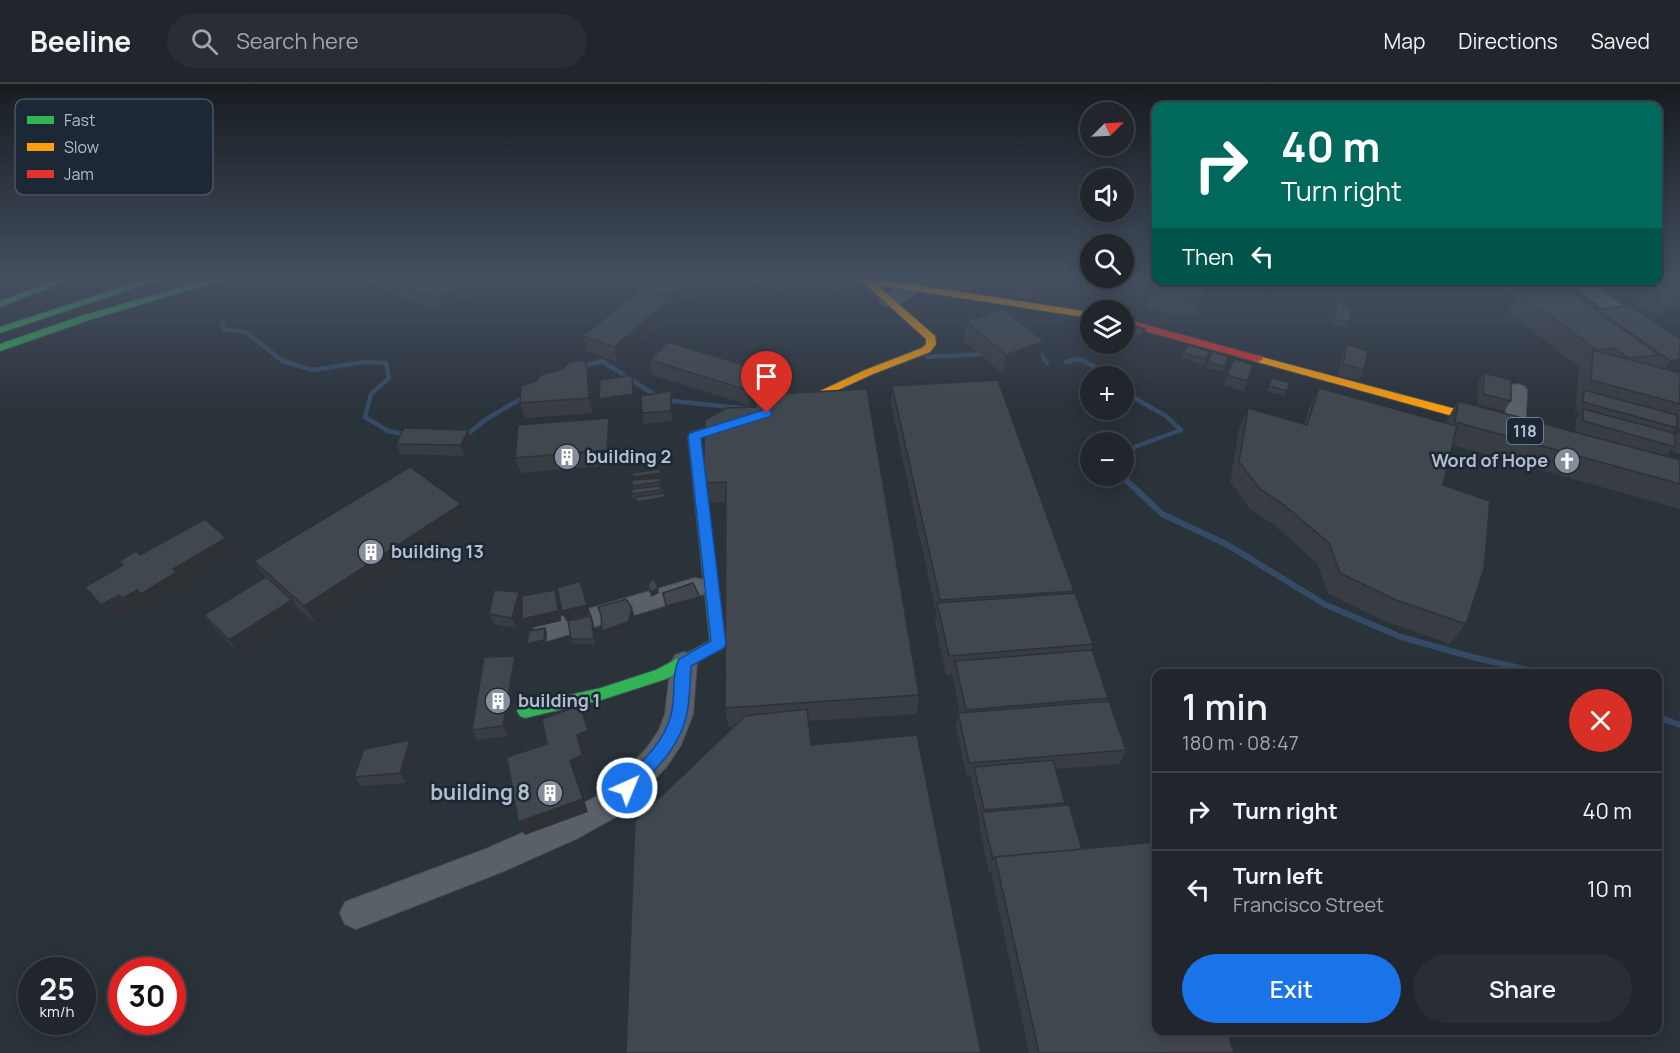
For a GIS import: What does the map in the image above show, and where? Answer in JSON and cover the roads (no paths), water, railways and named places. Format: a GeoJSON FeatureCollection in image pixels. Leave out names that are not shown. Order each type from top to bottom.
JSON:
{"type":"FeatureCollection","features":[{"type":"Feature","properties":{"kind":"main road"},"geometry":{"type":"LineString","coordinates":[[0,330],[27,321]]}},
{"type":"Feature","properties":{"kind":"main road"},"geometry":{"type":"LineString","coordinates":[[0,348],[76,321]]}},
{"type":"Feature","properties":{"kind":"main road"},"geometry":{"type":"LineString","coordinates":[[525,711],[611,691],[661,675],[718,644],[694,436],[807,401],[929,347],[932,344],[931,338],[912,321]]}},
{"type":"Feature","properties":{"kind":"main road","name":"118"},"geometry":{"type":"LineString","coordinates":[[1134,325],[1521,430]]}},
{"type":"Feature","properties":{"kind":"street"},"geometry":{"type":"LineString","coordinates":[[1633,321],[1680,354]]}},
{"type":"Feature","properties":{"kind":"street"},"geometry":{"type":"LineString","coordinates":[[1517,390],[1521,430]]}},
{"type":"Feature","properties":{"kind":"street"},"geometry":{"type":"LineString","coordinates":[[546,631],[711,582]]}},
{"type":"Feature","properties":{"kind":"street"},"geometry":{"type":"LineString","coordinates":[[356,913],[493,861],[567,828],[613,803],[657,757],[671,736],[679,714],[684,663]]}},
{"type":"Feature","properties":{"kind":"waterway"},"geometry":{"type":"LineString","coordinates":[[222,322],[224,329],[245,332],[283,361],[313,370],[364,362],[386,363],[389,378],[371,394],[365,417],[388,431],[409,435]]}},
{"type":"Feature","properties":{"kind":"waterway"},"geometry":{"type":"LineString","coordinates":[[1034,353],[1041,354],[1047,363]]}},
{"type":"Feature","properties":{"kind":"waterway"},"geometry":{"type":"LineString","coordinates":[[927,357],[985,354]]}},
{"type":"Feature","properties":{"kind":"waterway"},"geometry":{"type":"LineString","coordinates":[[1066,362],[1079,359],[1093,366]]}},
{"type":"Feature","properties":{"kind":"waterway"},"geometry":{"type":"LineString","coordinates":[[581,367],[602,361],[663,400],[750,409]]}},
{"type":"Feature","properties":{"kind":"waterway"},"geometry":{"type":"LineString","coordinates":[[463,438],[485,420],[527,395]]}},
{"type":"Feature","properties":{"kind":"waterway"},"geometry":{"type":"LineString","coordinates":[[1134,398],[1166,416],[1181,430],[1134,448]]}},
{"type":"Feature","properties":{"kind":"waterway"},"geometry":{"type":"LineString","coordinates":[[1133,486],[1162,514],[1226,544],[1326,605],[1401,637],[1525,669]]}},
{"type":"Feature","properties":{"kind":"waterway"},"geometry":{"type":"LineString","coordinates":[[1662,718],[1680,725]]}},
{"type":"Feature","properties":{"kind":"place","name":"building 2"},"geometry":{"type":"Point","coordinates":[567,457]}},
{"type":"Feature","properties":{"kind":"place","name":"Word of Hope"},"geometry":{"type":"Point","coordinates":[1567,461]}},
{"type":"Feature","properties":{"kind":"place","name":"building 13"},"geometry":{"type":"Point","coordinates":[371,552]}},
{"type":"Feature","properties":{"kind":"place","name":"building 1"},"geometry":{"type":"Point","coordinates":[498,701]}},
{"type":"Feature","properties":{"kind":"place","name":"building 8"},"geometry":{"type":"Point","coordinates":[550,793]}}]}
